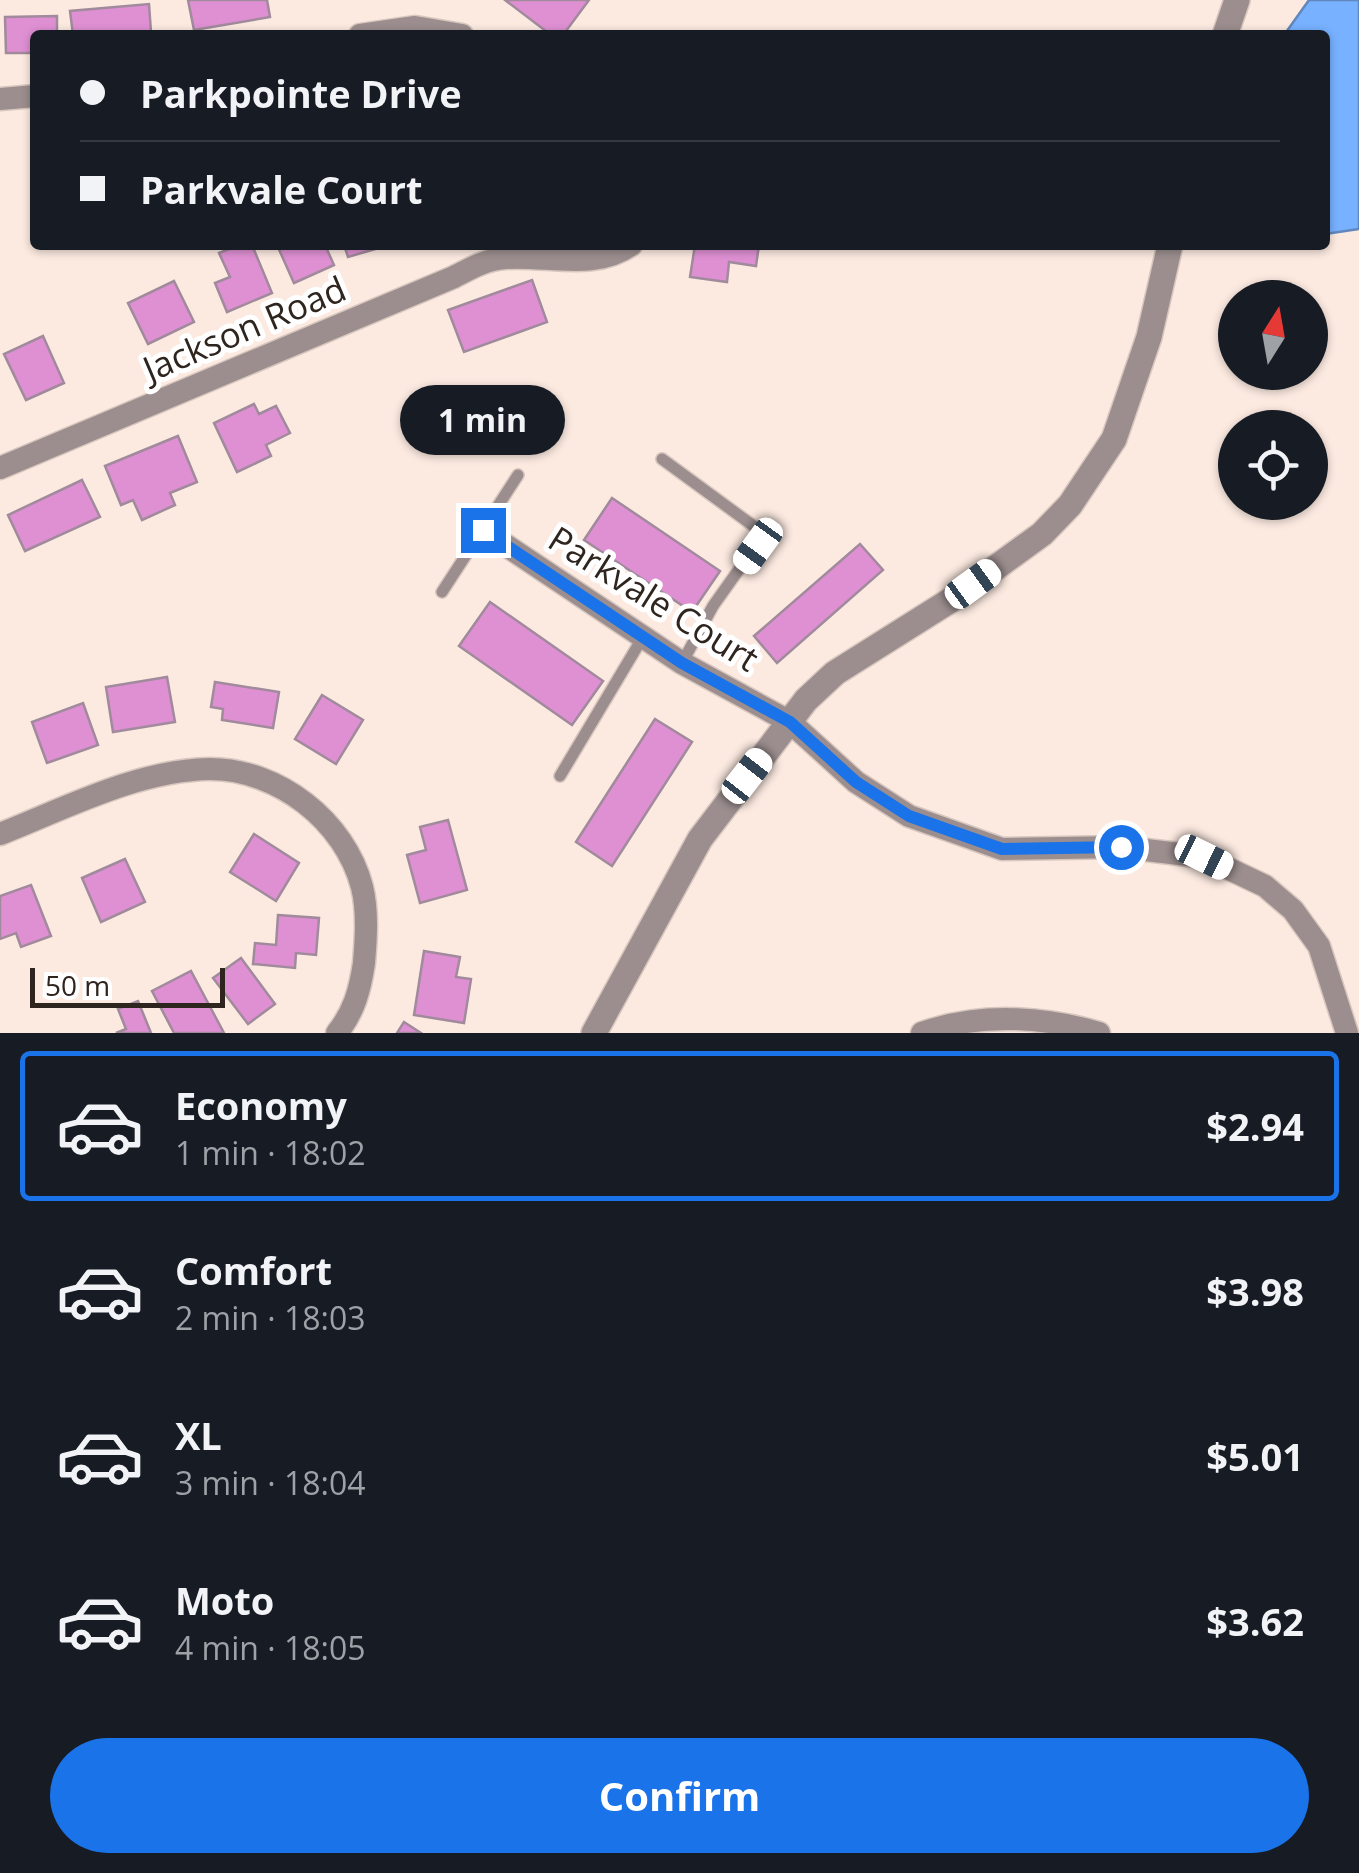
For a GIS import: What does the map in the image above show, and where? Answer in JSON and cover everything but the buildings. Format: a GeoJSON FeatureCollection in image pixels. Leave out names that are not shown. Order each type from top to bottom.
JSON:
{"type":"FeatureCollection","features":[{"type":"Feature","properties":{"kind":"street"},"geometry":{"type":"LineString","coordinates":[[1227,30],[1237,0]]}},
{"type":"Feature","properties":{"kind":"street"},"geometry":{"type":"LineString","coordinates":[[394,30],[433,30]]}},
{"type":"Feature","properties":{"kind":"street"},"geometry":{"type":"LineString","coordinates":[[0,99],[30,96]]}},
{"type":"Feature","properties":{"kind":"street","name":"Jackson Road"},"geometry":{"type":"LineString","coordinates":[[0,468],[484,262],[504,258],[596,260],[624,250]]}},
{"type":"Feature","properties":{"kind":"street"},"geometry":{"type":"LineString","coordinates":[[594,1033],[700,839],[806,700],[834,673],[951,600],[1042,534],[1070,504],[1114,439],[1149,338],[1169,250]]}},
{"type":"Feature","properties":{"kind":"street","name":"Parkvale Court"},"geometry":{"type":"LineString","coordinates":[[483,530],[682,663],[790,722],[856,782],[909,816],[1002,849],[1121,847],[1204,857],[1265,886],[1293,910],[1319,946],[1347,1033]]}},
{"type":"Feature","properties":{"kind":"street"},"geometry":{"type":"LineString","coordinates":[[0,834],[159,776],[210,769],[244,772],[286,788],[325,822],[362,886],[367,935],[363,968],[357,1000],[337,1033]]}},
{"type":"Feature","properties":{"kind":"street"},"geometry":{"type":"LineString","coordinates":[[922,1033],[987,1020],[1020,1018],[1049,1020],[1099,1033]]}},
{"type":"Feature","properties":{"kind":"lane"},"geometry":{"type":"LineString","coordinates":[[662,459],[759,530],[762,537],[714,606],[682,663]]}},
{"type":"Feature","properties":{"kind":"lane"},"geometry":{"type":"LineString","coordinates":[[442,592],[518,475]]}},
{"type":"Feature","properties":{"kind":"lane"},"geometry":{"type":"LineString","coordinates":[[560,776],[643,637]]}},
{"type":"Feature","properties":{"kind":"water"},"geometry":{"type":"Polygon","coordinates":[[[1309,0],[1359,0],[1359,229],[1330,233],[1330,30],[1288,30],[1309,0]]]}},
{"type":"Feature","properties":{"kind":"route"},"geometry":{"type":"LineString","coordinates":[[483,530],[682,663],[790,722],[856,782],[909,816],[1002,849],[1121,847]]}}]}
